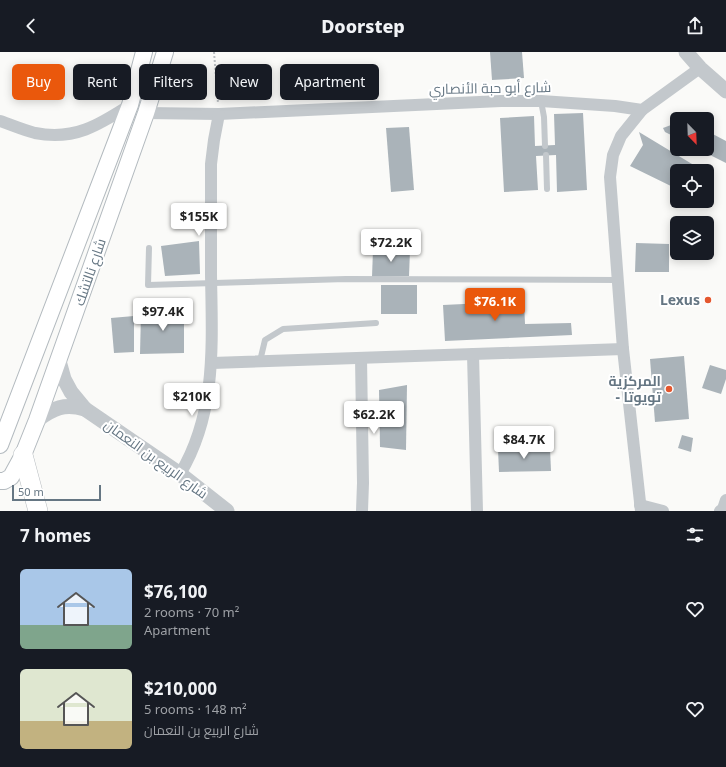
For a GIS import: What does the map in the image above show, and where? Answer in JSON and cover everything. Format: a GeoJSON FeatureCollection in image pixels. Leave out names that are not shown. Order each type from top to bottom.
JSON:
{"type":"FeatureCollection","features":[{"type":"Feature","properties":{"kind":"highway"},"geometry":{"type":"LineString","coordinates":[[23,455],[38,511]]}},
{"type":"Feature","properties":{"kind":"main road","name":"شارع نالتشك"},"geometry":{"type":"LineString","coordinates":[[0,445],[130,105],[144,52]]}},
{"type":"Feature","properties":{"kind":"main road","name":"شارع نالتشك"},"geometry":{"type":"LineString","coordinates":[[0,481],[4,481],[11,477],[23,455],[37,420],[146,113],[165,52]]}},
{"type":"Feature","properties":{"kind":"street"},"geometry":{"type":"LineString","coordinates":[[686,52],[700,68],[726,91]]}},
{"type":"Feature","properties":{"kind":"street"},"geometry":{"type":"LineString","coordinates":[[663,511],[640,508],[623,350],[610,178],[613,155],[621,136],[642,110],[700,68]]}},
{"type":"Feature","properties":{"kind":"street","name":"شارع أبو حبة الأنصاري"},"geometry":{"type":"LineString","coordinates":[[146,113],[219,114],[501,101],[541,101],[615,106],[642,110]]}},
{"type":"Feature","properties":{"kind":"street"},"geometry":{"type":"LineString","coordinates":[[0,121],[36,133],[75,133],[101,124],[130,105]]}},
{"type":"Feature","properties":{"kind":"street"},"geometry":{"type":"LineString","coordinates":[[180,474],[190,458],[204,420],[212,363],[211,164],[219,114]]}},
{"type":"Feature","properties":{"kind":"street"},"geometry":{"type":"LineString","coordinates":[[212,363],[623,350]]}},
{"type":"Feature","properties":{"kind":"street"},"geometry":{"type":"LineString","coordinates":[[473,354],[478,511]]}},
{"type":"Feature","properties":{"kind":"street"},"geometry":{"type":"LineString","coordinates":[[361,358],[362,511]]}},
{"type":"Feature","properties":{"kind":"street","name":"شارع الربيع بن النعمان"},"geometry":{"type":"LineString","coordinates":[[58,361],[71,392],[85,408],[180,474],[227,511]]}},
{"type":"Feature","properties":{"kind":"street","name":"شارع الربيع بن النعمان"},"geometry":{"type":"LineString","coordinates":[[37,420],[52,409],[70,405],[85,408]]}},
{"type":"Feature","properties":{"kind":"street"},"geometry":{"type":"LineString","coordinates":[[720,511],[723,509],[726,500]]}},
{"type":"Feature","properties":{"kind":"lane"},"geometry":{"type":"LineString","coordinates":[[541,101],[544,117],[545,146]]}},
{"type":"Feature","properties":{"kind":"lane"},"geometry":{"type":"LineString","coordinates":[[546,155],[547,189]]}},
{"type":"Feature","properties":{"kind":"lane"},"geometry":{"type":"LineString","coordinates":[[148,248],[148,285],[346,279],[618,280]]}},
{"type":"Feature","properties":{"kind":"lane"},"geometry":{"type":"LineString","coordinates":[[260,362],[265,340],[283,329],[376,323]]}},
{"type":"Feature","properties":{"kind":"path"},"geometry":{"type":"LineString","coordinates":[[214,52],[219,114]]}},
{"type":"Feature","properties":{"kind":"building"},"geometry":{"type":"Polygon","coordinates":[[[490,52],[522,52],[524,78],[492,80],[490,52]]]}},
{"type":"Feature","properties":{"kind":"building"},"geometry":{"type":"Polygon","coordinates":[[[583,113],[587,190],[557,192],[556,155],[536,156],[538,190],[504,192],[500,118],[534,116],[535,146],[555,145],[554,114],[583,113]]]}},
{"type":"Feature","properties":{"kind":"building"},"geometry":{"type":"Polygon","coordinates":[[[670,125],[670,134],[665,132],[663,128],[670,125]]]}},
{"type":"Feature","properties":{"kind":"building"},"geometry":{"type":"Polygon","coordinates":[[[409,127],[414,190],[391,192],[386,128],[409,127]]]}},
{"type":"Feature","properties":{"kind":"building"},"geometry":{"type":"Polygon","coordinates":[[[639,132],[670,151],[670,156],[679,156],[692,164],[670,164],[670,186],[630,166],[643,145],[639,132]]]}},
{"type":"Feature","properties":{"kind":"building"},"geometry":{"type":"Polygon","coordinates":[[[714,135],[726,141],[726,163],[712,156],[714,156],[714,135]]]}},
{"type":"Feature","properties":{"kind":"building"},"geometry":{"type":"Polygon","coordinates":[[[199,241],[200,274],[165,276],[161,246],[199,241]]]}},
{"type":"Feature","properties":{"kind":"building"},"geometry":{"type":"Polygon","coordinates":[[[636,243],[669,244],[669,272],[635,272],[636,243]]]}},
{"type":"Feature","properties":{"kind":"building"},"geometry":{"type":"Polygon","coordinates":[[[373,250],[410,250],[409,276],[372,277],[373,250]]]}},
{"type":"Feature","properties":{"kind":"building"},"geometry":{"type":"Polygon","coordinates":[[[381,285],[417,285],[417,314],[381,314],[381,285]]]}},
{"type":"Feature","properties":{"kind":"building"},"geometry":{"type":"Polygon","coordinates":[[[524,301],[525,324],[571,323],[572,335],[445,341],[443,305],[524,301]]]}},
{"type":"Feature","properties":{"kind":"building"},"geometry":{"type":"Polygon","coordinates":[[[184,309],[184,353],[140,354],[141,313],[184,309]]]}},
{"type":"Feature","properties":{"kind":"building"},"geometry":{"type":"Polygon","coordinates":[[[134,316],[134,352],[114,353],[111,318],[134,316]]]}},
{"type":"Feature","properties":{"kind":"building","name":"المركزية - تويوتا"},"geometry":{"type":"Polygon","coordinates":[[[684,356],[689,419],[655,422],[650,359],[684,356]]]}},
{"type":"Feature","properties":{"kind":"building"},"geometry":{"type":"Polygon","coordinates":[[[710,365],[726,370],[726,379],[721,394],[702,388],[710,365]]]}},
{"type":"Feature","properties":{"kind":"building"},"geometry":{"type":"Polygon","coordinates":[[[407,385],[406,450],[380,447],[379,390],[407,385]]]}},
{"type":"Feature","properties":{"kind":"building"},"geometry":{"type":"Polygon","coordinates":[[[682,435],[693,438],[691,452],[678,448],[682,435]]]}},
{"type":"Feature","properties":{"kind":"building"},"geometry":{"type":"Polygon","coordinates":[[[550,448],[551,471],[499,472],[498,449],[550,448]]]}},
{"type":"Feature","properties":{"kind":"place","name":"Lexus"},"geometry":{"type":"Point","coordinates":[708,300]}},
{"type":"Feature","properties":{"kind":"place","name":"المركزية - تويوتا"},"geometry":{"type":"Point","coordinates":[669,389]}}]}
